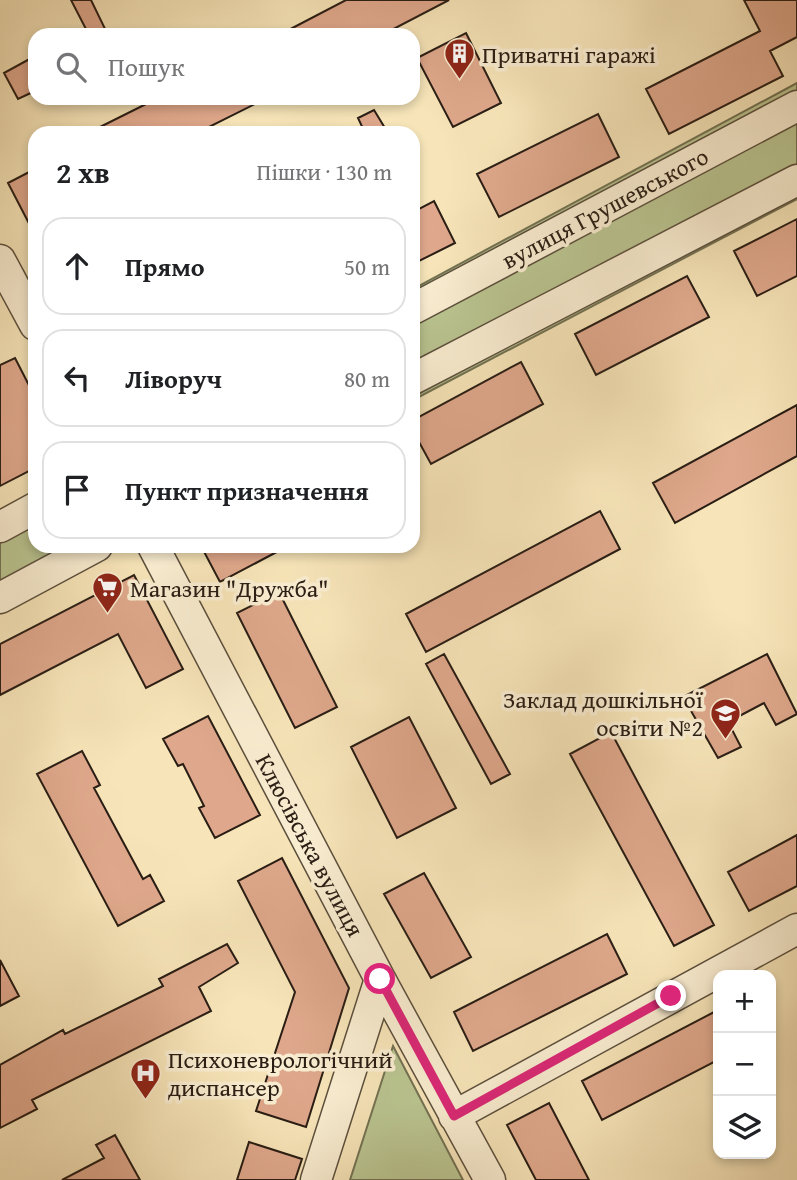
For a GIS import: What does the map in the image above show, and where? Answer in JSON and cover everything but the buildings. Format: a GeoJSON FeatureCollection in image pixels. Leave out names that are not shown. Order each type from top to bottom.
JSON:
{"type":"FeatureCollection","features":[{"type":"Feature","properties":{"kind":"street","name":"вулиця Грушевського"},"geometry":{"type":"LineString","coordinates":[[420,305],[797,106]]}},
{"type":"Feature","properties":{"kind":"street"},"geometry":{"type":"LineString","coordinates":[[420,375],[797,180]]}},
{"type":"Feature","properties":{"kind":"street"},"geometry":{"type":"LineString","coordinates":[[2,267],[28,313]]}},
{"type":"Feature","properties":{"kind":"street"},"geometry":{"type":"LineString","coordinates":[[0,527],[28,512]]}},
{"type":"Feature","properties":{"kind":"street"},"geometry":{"type":"LineString","coordinates":[[0,598],[84,553]]}},
{"type":"Feature","properties":{"kind":"street","name":"Клюсівська вулиця"},"geometry":{"type":"LineString","coordinates":[[157,553],[380,979],[490,1180]]}},
{"type":"Feature","properties":{"kind":"street"},"geometry":{"type":"LineString","coordinates":[[454,1116],[797,929]]}},
{"type":"Feature","properties":{"kind":"street"},"geometry":{"type":"LineString","coordinates":[[316,1180],[380,979]]}},
{"type":"Feature","properties":{"kind":"green space"},"geometry":{"type":"Polygon","coordinates":[[[797,83],[797,100],[420,299],[420,285],[797,83]]]}},
{"type":"Feature","properties":{"kind":"green space"},"geometry":{"type":"Polygon","coordinates":[[[797,117],[797,166],[420,364],[420,316],[797,117]]]}},
{"type":"Feature","properties":{"kind":"green space"},"geometry":{"type":"Polygon","coordinates":[[[797,187],[797,199],[420,396],[420,382],[797,187]]]}},
{"type":"Feature","properties":{"kind":"green space"},"geometry":{"type":"Polygon","coordinates":[[[28,526],[28,553],[55,553],[0,582],[0,540],[28,526]]]}},
{"type":"Feature","properties":{"kind":"green space"},"geometry":{"type":"Polygon","coordinates":[[[393,1046],[463,1180],[350,1180],[393,1046]]]}},
{"type":"Feature","properties":{"kind":"place","name":"Приватні гаражі"},"geometry":{"type":"Point","coordinates":[459,81]}},
{"type":"Feature","properties":{"kind":"place","name":"Магазин \"Дружба\""},"geometry":{"type":"Point","coordinates":[107,615]}},
{"type":"Feature","properties":{"kind":"place","name":"Заклад дошкільної освіти №2"},"geometry":{"type":"Point","coordinates":[726,740]}},
{"type":"Feature","properties":{"kind":"place","name":"Психоневрологічний диспансер"},"geometry":{"type":"Point","coordinates":[145,1100]}},
{"type":"Feature","properties":{"kind":"route"},"geometry":{"type":"LineString","coordinates":[[380,979],[454,1116],[671,996]]}}]}
